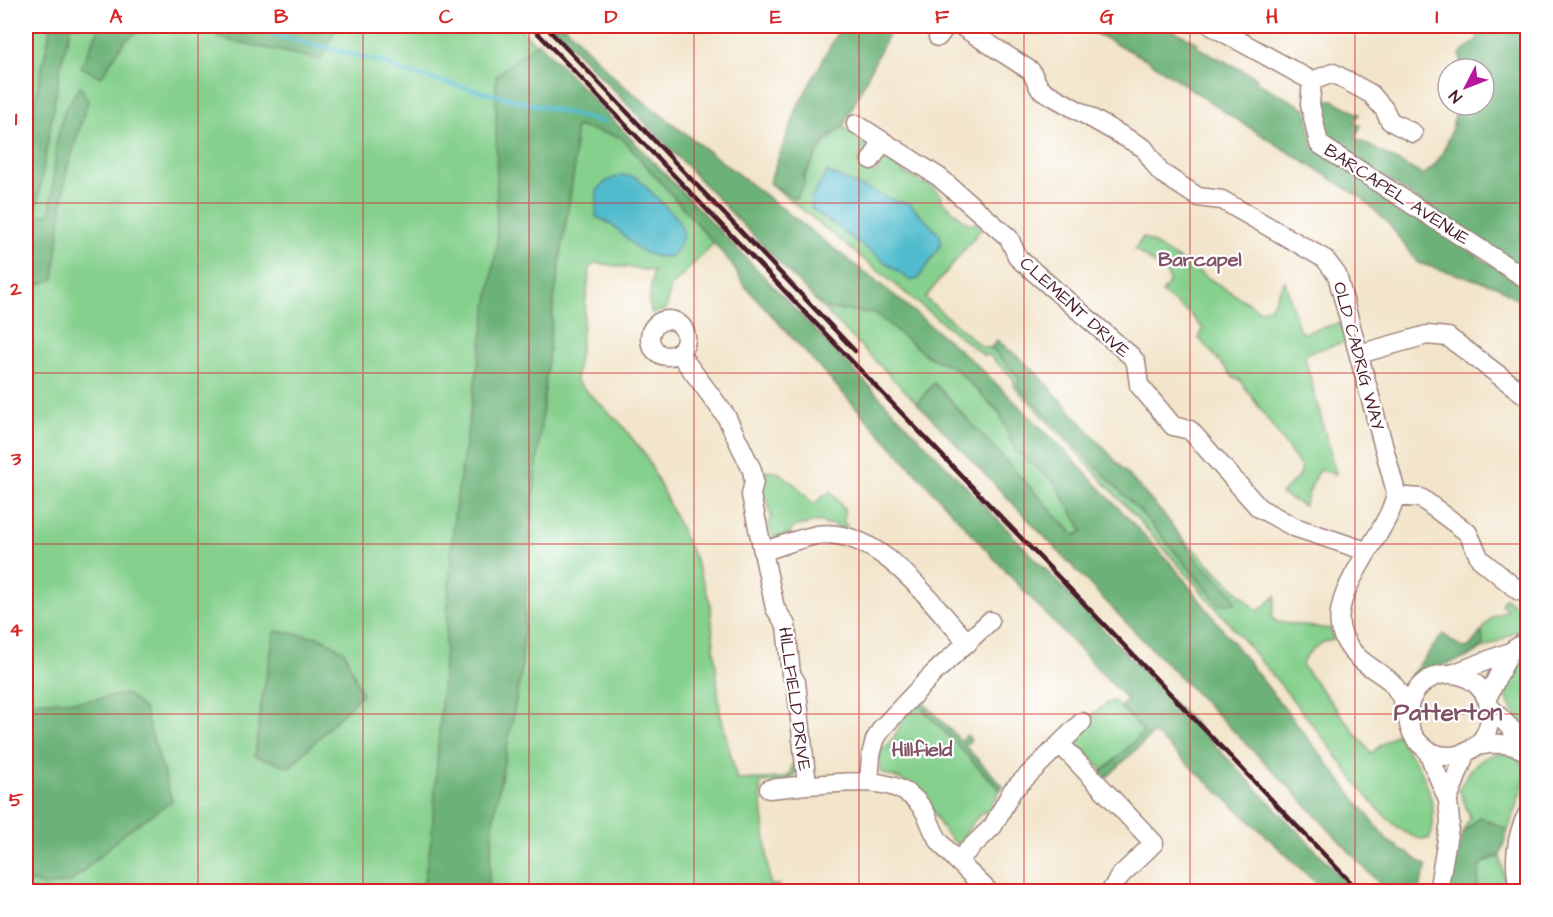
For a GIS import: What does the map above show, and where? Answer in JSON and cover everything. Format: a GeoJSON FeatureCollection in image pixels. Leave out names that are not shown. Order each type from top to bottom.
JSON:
{"type":"FeatureCollection","features":[{"type":"Feature","properties":{"kind":"street","name":"OLD CADRIG WAY"},"geometry":{"type":"LineString","coordinates":[[961,26],[1030,71],[1040,89],[1144,148],[1160,172],[1198,197],[1222,200],[1325,259],[1337,275],[1341,285],[1395,496]]}},
{"type":"Feature","properties":{"kind":"street"},"geometry":{"type":"LineString","coordinates":[[1212,26],[1312,81],[1333,73],[1371,94],[1384,109],[1390,121],[1413,133]]}},
{"type":"Feature","properties":{"kind":"street","name":"BARCAPEL AVENUE"},"geometry":{"type":"LineString","coordinates":[[1312,81],[1311,104],[1319,144],[1527,280]]}},
{"type":"Feature","properties":{"kind":"street","name":"CLEMENT DRIVE"},"geometry":{"type":"LineString","coordinates":[[856,124],[939,177],[1009,238],[1018,258],[1131,356],[1136,362],[1139,385],[1173,426],[1190,430],[1259,508],[1294,527],[1366,551]]}},
{"type":"Feature","properties":{"kind":"street"},"geometry":{"type":"LineString","coordinates":[[871,160],[883,141]]}},
{"type":"Feature","properties":{"kind":"street"},"geometry":{"type":"LineString","coordinates":[[1359,354],[1427,335],[1448,337],[1527,397]]}},
{"type":"Feature","properties":{"kind":"street","name":"HILLFIELD DRIVE"},"geometry":{"type":"LineString","coordinates":[[679,353],[726,416],[752,470],[754,481],[751,495],[775,609],[786,625],[791,674],[796,682],[807,785]]}},
{"type":"Feature","properties":{"kind":"street"},"geometry":{"type":"LineString","coordinates":[[1423,683],[1390,681],[1365,666],[1350,649],[1341,633],[1344,597],[1366,551],[1385,523],[1395,496],[1421,498],[1468,533],[1480,559],[1519,591],[1527,592]]}},
{"type":"Feature","properties":{"kind":"street"},"geometry":{"type":"LineString","coordinates":[[764,551],[819,535],[856,539],[887,557],[968,643]]}},
{"type":"Feature","properties":{"kind":"street"},"geometry":{"type":"LineString","coordinates":[[869,782],[871,754],[882,728],[933,674],[990,621]]}},
{"type":"Feature","properties":{"kind":"street"},"geometry":{"type":"LineString","coordinates":[[1438,891],[1450,822],[1448,800],[1427,750],[1413,737],[1408,723],[1412,695],[1423,683],[1434,677],[1452,674],[1510,652],[1527,640]]}},
{"type":"Feature","properties":{"kind":"street"},"geometry":{"type":"LineString","coordinates":[[1448,800],[1471,750],[1490,726],[1488,703],[1510,652]]}},
{"type":"Feature","properties":{"kind":"street"},"geometry":{"type":"LineString","coordinates":[[1452,674],[1474,682],[1488,703],[1527,746]]}},
{"type":"Feature","properties":{"kind":"street"},"geometry":{"type":"LineString","coordinates":[[1390,681],[1408,712]]}},
{"type":"Feature","properties":{"kind":"street"},"geometry":{"type":"LineString","coordinates":[[957,861],[993,826],[1012,791],[1082,722]]}},
{"type":"Feature","properties":{"kind":"street"},"geometry":{"type":"LineString","coordinates":[[1427,750],[1449,757],[1494,742],[1511,744],[1527,752]]}},
{"type":"Feature","properties":{"kind":"street"},"geometry":{"type":"LineString","coordinates":[[1061,745],[1154,843],[1120,876],[1110,891]]}},
{"type":"Feature","properties":{"kind":"street","name":"HILLFIELD DRIVE"},"geometry":{"type":"LineString","coordinates":[[769,789],[869,782],[897,787],[910,794],[923,809],[938,839],[957,861],[989,891]]}},
{"type":"Feature","properties":{"kind":"street"},"geometry":{"type":"LineString","coordinates":[[1520,891],[1516,856],[1521,825],[1527,813]]}},
{"type":"Feature","properties":{"kind":"green space"},"geometry":{"type":"Polygon","coordinates":[[[26,26],[518,26],[557,67],[466,891],[26,891],[26,26]]]}},
{"type":"Feature","properties":{"kind":"green space"},"geometry":{"type":"Polygon","coordinates":[[[51,26],[71,26],[61,64],[35,217],[50,213],[57,140],[64,111],[80,86],[88,101],[66,173],[54,279],[26,289],[26,177],[35,102],[51,26]]]}},
{"type":"Feature","properties":{"kind":"green space"},"geometry":{"type":"Polygon","coordinates":[[[100,26],[149,26],[126,39],[101,77],[81,67],[100,26]]]}},
{"type":"Feature","properties":{"kind":"green space"},"geometry":{"type":"Polygon","coordinates":[[[214,26],[336,26],[321,60],[218,38],[214,26]]]}},
{"type":"Feature","properties":{"kind":"green space"},"geometry":{"type":"Polygon","coordinates":[[[552,26],[565,26],[620,83],[894,295],[976,364],[1064,450],[1174,567],[1388,841],[1427,866],[1418,891],[1386,891],[1293,791],[1139,636],[917,403],[934,383],[1075,536],[1083,531],[1055,483],[1014,449],[1000,413],[955,368],[927,356],[875,313],[823,308],[552,26]]]}},
{"type":"Feature","properties":{"kind":"green space"},"geometry":{"type":"Polygon","coordinates":[[[841,26],[892,26],[843,127],[826,139],[803,177],[805,183],[795,199],[769,183],[798,106],[841,26]]]}},
{"type":"Feature","properties":{"kind":"green space"},"geometry":{"type":"Polygon","coordinates":[[[1081,26],[1165,26],[1198,43],[1197,47],[1257,78],[1256,82],[1307,109],[1313,146],[1527,289],[1527,306],[1497,286],[1418,263],[1388,223],[1362,198],[1228,114],[1146,59],[1081,26]]]}},
{"type":"Feature","properties":{"kind":"green space"},"geometry":{"type":"Polygon","coordinates":[[[1467,26],[1527,26],[1527,274],[1325,137],[1321,99],[1333,100],[1359,114],[1354,123],[1361,126],[1355,138],[1423,175],[1442,154],[1454,117],[1496,117],[1496,57],[1460,57],[1460,54],[1478,39],[1474,30],[1467,26]]]}},
{"type":"Feature","properties":{"kind":"green space"},"geometry":{"type":"Polygon","coordinates":[[[538,42],[1355,891],[1324,891],[1154,733],[1106,778],[1101,773],[1144,732],[1121,706],[1127,700],[1023,590],[744,285],[731,263],[621,137],[575,126],[574,170],[554,300],[530,531],[521,673],[494,815],[488,891],[422,891],[432,835],[454,515],[497,244],[496,76],[538,42]]]}},
{"type":"Feature","properties":{"kind":"green space"},"geometry":{"type":"Polygon","coordinates":[[[575,126],[621,137],[714,243],[670,288],[667,309],[652,314],[649,303],[653,271],[596,263],[590,267],[576,381],[621,424],[646,456],[695,559],[710,602],[720,712],[737,780],[784,778],[790,775],[792,764],[797,766],[794,776],[785,782],[760,783],[770,885],[779,885],[772,891],[488,892],[494,815],[521,673],[530,531],[554,300],[574,170],[575,126]]]}},
{"type":"Feature","properties":{"kind":"green space"},"geometry":{"type":"Polygon","coordinates":[[[843,127],[863,139],[866,148],[858,162],[875,174],[886,156],[894,160],[897,168],[923,184],[928,183],[942,196],[940,199],[967,223],[975,223],[982,228],[925,298],[982,347],[991,348],[1019,377],[1019,386],[1146,518],[1220,605],[1231,592],[1197,560],[1175,531],[1258,611],[1276,596],[1272,617],[1277,622],[1330,629],[1334,640],[1324,642],[1314,648],[1302,665],[1371,753],[1397,733],[1420,769],[1428,789],[1433,810],[1429,839],[1415,837],[1400,829],[1370,800],[1324,739],[1212,603],[1095,472],[1015,387],[1013,378],[989,355],[984,356],[769,183],[795,199],[820,150],[843,127]]]}},
{"type":"Feature","properties":{"kind":"green space"},"geometry":{"type":"Polygon","coordinates":[[[1143,237],[1259,310],[1270,308],[1285,281],[1299,330],[1303,333],[1340,323],[1345,342],[1307,353],[1305,358],[1336,474],[1321,470],[1316,474],[1304,506],[1281,494],[1301,474],[1301,467],[1240,380],[1234,378],[1199,338],[1203,329],[1191,315],[1162,293],[1169,283],[1168,275],[1135,249],[1143,237]]]}},
{"type":"Feature","properties":{"kind":"green space"},"geometry":{"type":"Polygon","coordinates":[[[823,308],[875,313],[927,356],[955,368],[1000,414],[1014,449],[1055,483],[1083,531],[1075,536],[934,383],[917,403],[823,308]]]}},
{"type":"Feature","properties":{"kind":"green space"},"geometry":{"type":"Polygon","coordinates":[[[997,340],[1032,368],[1166,517],[1197,560],[1231,592],[1236,603],[1220,605],[1146,518],[1018,386],[1019,377],[991,348],[997,340]]]}},
{"type":"Feature","properties":{"kind":"green space"},"geometry":{"type":"Polygon","coordinates":[[[769,470],[782,474],[813,504],[831,491],[844,509],[844,525],[847,526],[844,529],[836,528],[836,524],[826,525],[821,521],[794,527],[789,534],[774,538],[768,523],[771,517],[768,501],[761,495],[766,480],[764,472],[769,470]]]}},
{"type":"Feature","properties":{"kind":"green space"},"geometry":{"type":"Polygon","coordinates":[[[1505,598],[1516,606],[1527,604],[1527,626],[1463,659],[1483,646],[1482,631],[1492,617],[1508,610],[1501,604],[1505,598]]]}},
{"type":"Feature","properties":{"kind":"green space"},"geometry":{"type":"Polygon","coordinates":[[[275,631],[319,637],[344,651],[362,694],[290,767],[255,756],[261,704],[275,631]]]}},
{"type":"Feature","properties":{"kind":"green space"},"geometry":{"type":"Polygon","coordinates":[[[1482,631],[1483,646],[1463,659],[1412,674],[1443,634],[1462,648],[1469,647],[1482,631]]]}},
{"type":"Feature","properties":{"kind":"green space"},"geometry":{"type":"Polygon","coordinates":[[[1527,661],[1527,726],[1508,702],[1506,687],[1512,672],[1527,661]]]}},
{"type":"Feature","properties":{"kind":"green space"},"geometry":{"type":"Polygon","coordinates":[[[127,694],[144,709],[172,801],[126,832],[70,883],[44,886],[26,880],[26,701],[83,701],[127,694]]]}},
{"type":"Feature","properties":{"kind":"green space"},"geometry":{"type":"Polygon","coordinates":[[[922,701],[961,741],[967,735],[971,740],[965,746],[1003,786],[1000,790],[918,704],[922,701]]]}},
{"type":"Feature","properties":{"kind":"green space"},"geometry":{"type":"Polygon","coordinates":[[[1114,701],[1144,732],[1101,773],[1102,769],[1082,749],[1075,746],[1089,719],[1101,707],[1114,701]]]}},
{"type":"Feature","properties":{"kind":"green space"},"geometry":{"type":"Polygon","coordinates":[[[918,704],[1000,790],[989,810],[975,820],[958,844],[946,834],[919,790],[906,781],[880,772],[880,758],[876,754],[894,737],[900,726],[902,714],[911,706],[915,708],[918,704]]]}},
{"type":"Feature","properties":{"kind":"green space"},"geometry":{"type":"Polygon","coordinates":[[[1499,753],[1510,754],[1517,758],[1527,774],[1508,830],[1480,817],[1462,834],[1470,817],[1459,789],[1474,765],[1484,758],[1499,753]]]}},
{"type":"Feature","properties":{"kind":"green space"},"geometry":{"type":"Polygon","coordinates":[[[1480,817],[1508,830],[1500,856],[1482,864],[1477,891],[1446,892],[1462,834],[1480,817]]]}},
{"type":"Feature","properties":{"kind":"green space"},"geometry":{"type":"Polygon","coordinates":[[[1500,856],[1507,891],[1477,892],[1477,873],[1482,863],[1500,856]]]}},
{"type":"Feature","properties":{"kind":"water"},"geometry":{"type":"Polygon","coordinates":[[[827,172],[898,202],[909,203],[940,235],[941,245],[918,279],[911,281],[812,209],[811,199],[827,172]]]}},
{"type":"Feature","properties":{"kind":"water"},"geometry":{"type":"Polygon","coordinates":[[[621,175],[636,177],[677,218],[684,233],[678,248],[670,257],[646,253],[607,222],[596,217],[597,191],[605,182],[621,175]]]}},
{"type":"Feature","properties":{"kind":"waterway"},"geometry":{"type":"LineString","coordinates":[[239,26],[379,61],[403,72],[604,122]]}},
{"type":"Feature","properties":{"kind":"railway"},"geometry":{"type":"LineString","coordinates":[[531,26],[1360,892]]}},
{"type":"Feature","properties":{"kind":"railway"},"geometry":{"type":"LineString","coordinates":[[545,26],[855,351]]}},
{"type":"Feature","properties":{"kind":"district","name":"Barcapel"},"geometry":{"type":"Point","coordinates":[1200,259]}},
{"type":"Feature","properties":{"kind":"district","name":"Patterton"},"geometry":{"type":"Point","coordinates":[1448,712]}},
{"type":"Feature","properties":{"kind":"district","name":"Hillfield"},"geometry":{"type":"Point","coordinates":[922,749]}}]}
